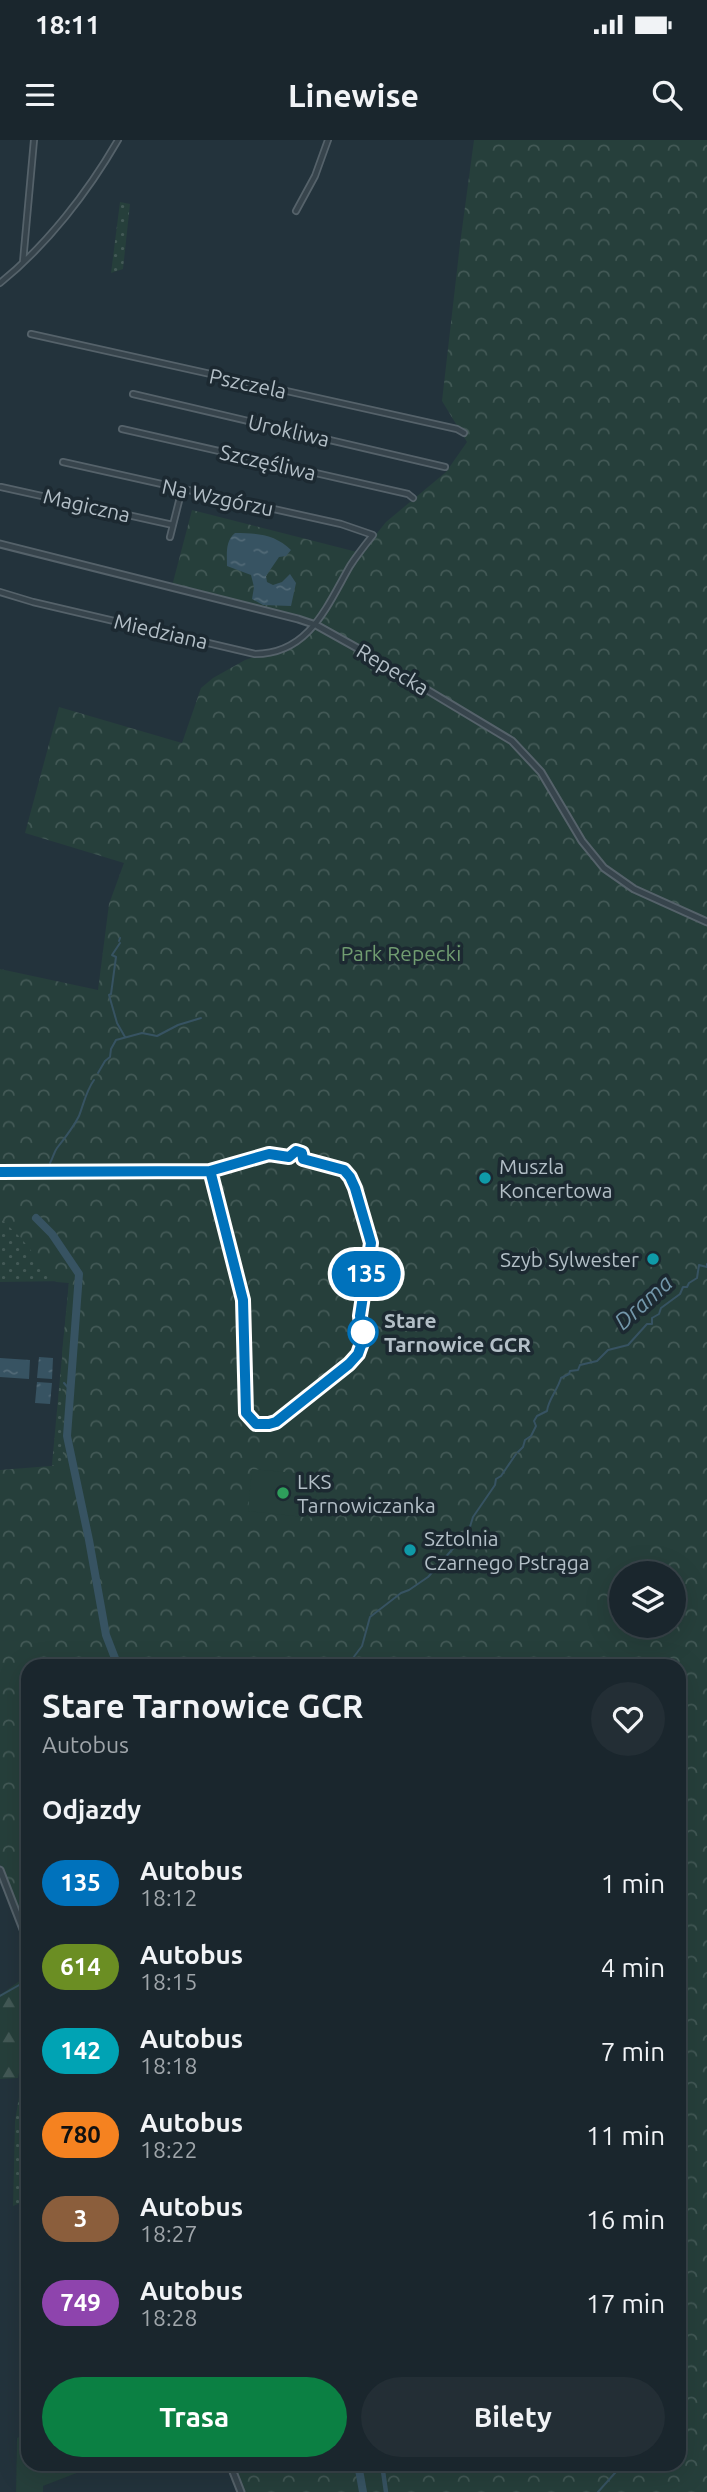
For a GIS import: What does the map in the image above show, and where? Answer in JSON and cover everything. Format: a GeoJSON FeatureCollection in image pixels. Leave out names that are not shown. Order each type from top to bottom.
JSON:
{"type":"FeatureCollection","features":[{"type":"Feature","properties":{"kind":"street"},"geometry":{"type":"LineString","coordinates":[[23,263],[34,140]]}},
{"type":"Feature","properties":{"kind":"street"},"geometry":{"type":"LineString","coordinates":[[0,283],[23,263],[61,220],[104,164],[118,140]]}},
{"type":"Feature","properties":{"kind":"street"},"geometry":{"type":"LineString","coordinates":[[296,211],[315,176],[328,140]]}},
{"type":"Feature","properties":{"kind":"street","name":"Pszczela"},"geometry":{"type":"LineString","coordinates":[[31,334],[457,429],[464,433]]}},
{"type":"Feature","properties":{"kind":"street","name":"Urokliwa"},"geometry":{"type":"LineString","coordinates":[[132,394],[445,467]]}},
{"type":"Feature","properties":{"kind":"street","name":"Szczęśliwa"},"geometry":{"type":"LineString","coordinates":[[122,429],[408,494],[413,498]]}},
{"type":"Feature","properties":{"kind":"street","name":"Na Wzgórzu"},"geometry":{"type":"LineString","coordinates":[[63,462],[341,524],[373,535],[355,559],[316,625]]}},
{"type":"Feature","properties":{"kind":"street","name":"Magiczna"},"geometry":{"type":"LineString","coordinates":[[1,487],[173,525]]}},
{"type":"Feature","properties":{"kind":"street"},"geometry":{"type":"LineString","coordinates":[[170,537],[182,489]]}},
{"type":"Feature","properties":{"kind":"street","name":"Repecka"},"geometry":{"type":"LineString","coordinates":[[0,544],[316,625],[512,741],[546,778],[582,841],[604,869],[634,889],[707,922]]}},
{"type":"Feature","properties":{"kind":"street","name":"Miedziana"},"geometry":{"type":"LineString","coordinates":[[0,592],[255,654],[267,653],[294,643],[316,625]]}},
{"type":"Feature","properties":{"kind":"street"},"geometry":{"type":"LineString","coordinates":[[0,1172],[65,1173]]}},
{"type":"Feature","properties":{"kind":"street"},"geometry":{"type":"LineString","coordinates":[[0,1870],[21,1924]]}},
{"type":"Feature","properties":{"kind":"street"},"geometry":{"type":"LineString","coordinates":[[233,2471],[241,2492]]}},
{"type":"Feature","properties":{"kind":"green space","name":"Park Repecki"},"geometry":{"type":"Polygon","coordinates":[[[474,140],[707,140],[707,2492],[243,2492],[235,2471],[686,2471],[686,1659],[21,1659],[21,1920],[0,1864],[0,1470],[63,1465],[62,1353],[69,1283],[56,1282],[21,1238],[0,1218],[0,969],[98,990],[109,904],[124,863],[25,833],[59,707],[182,743],[201,688],[245,660],[302,641],[320,624],[172,586],[192,510],[361,553],[386,522],[446,472],[467,442],[442,401],[474,140]]]}},
{"type":"Feature","properties":{"kind":"green space"},"geometry":{"type":"Polygon","coordinates":[[[120,202],[130,204],[123,269],[111,273],[120,202]]]}},
{"type":"Feature","properties":{"kind":"green space"},"geometry":{"type":"Polygon","coordinates":[[[0,1178],[67,1242],[69,1281],[0,1282],[0,1178]]]}},
{"type":"Feature","properties":{"kind":"green space"},"geometry":{"type":"Polygon","coordinates":[[[69,1282],[86,1627],[52,1464],[69,1282]]]}},
{"type":"Feature","properties":{"kind":"green space","name":"LKS Tarnowiczanka"},"geometry":{"type":"Polygon","coordinates":[[[252,1469],[318,1475],[314,1518],[248,1511],[252,1469]]]}},
{"type":"Feature","properties":{"kind":"green space"},"geometry":{"type":"Polygon","coordinates":[[[21,1980],[21,2062],[18,2078],[0,2079],[0,1995],[21,1980]]]}},
{"type":"Feature","properties":{"kind":"green space"},"geometry":{"type":"Polygon","coordinates":[[[21,2085],[21,2203],[13,2206],[15,2121],[21,2085]]]}},
{"type":"Feature","properties":{"kind":"green space"},"geometry":{"type":"Polygon","coordinates":[[[21,2436],[21,2471],[82,2471],[43,2486],[43,2492],[16,2492],[17,2438],[21,2436]]]}},
{"type":"Feature","properties":{"kind":"water"},"geometry":{"type":"Polygon","coordinates":[[[235,533],[272,538],[291,550],[286,556],[279,557],[266,576],[267,582],[273,585],[282,582],[290,574],[296,583],[291,606],[263,605],[252,599],[254,587],[251,575],[227,566],[228,544],[235,533]]]}},
{"type":"Feature","properties":{"kind":"water"},"geometry":{"type":"Polygon","coordinates":[[[39,1357],[53,1358],[52,1379],[37,1378],[39,1357]]]}},
{"type":"Feature","properties":{"kind":"water"},"geometry":{"type":"Polygon","coordinates":[[[0,1358],[30,1360],[29,1379],[0,1377],[0,1358]]]}},
{"type":"Feature","properties":{"kind":"water"},"geometry":{"type":"Polygon","coordinates":[[[37,1382],[52,1383],[50,1404],[35,1403],[37,1382]]]}},
{"type":"Feature","properties":{"kind":"waterway"},"geometry":{"type":"LineString","coordinates":[[120,943],[112,955],[116,957],[109,995],[117,1023],[125,1037]]}},
{"type":"Feature","properties":{"kind":"waterway"},"geometry":{"type":"LineString","coordinates":[[98,1073],[110,1057],[116,1040],[142,1033],[157,1036],[178,1025],[201,1018]]}},
{"type":"Feature","properties":{"kind":"waterway"},"geometry":{"type":"LineString","coordinates":[[50,1163],[79,1116],[94,1080]]}},
{"type":"Feature","properties":{"kind":"waterway"},"geometry":{"type":"LineString","coordinates":[[36,1218],[52,1234],[79,1274],[67,1436],[106,1635],[115,1659]]}},
{"type":"Feature","properties":{"kind":"waterway","name":"Drama"},"geometry":{"type":"LineString","coordinates":[[518,1452],[525,1440],[531,1436],[537,1416],[547,1411],[561,1378],[570,1371],[578,1370],[580,1365],[597,1361],[608,1350],[628,1345],[647,1324],[652,1324],[652,1318],[659,1314],[661,1308],[697,1278],[699,1265],[707,1267],[707,1264]]}},
{"type":"Feature","properties":{"kind":"waterway"},"geometry":{"type":"LineString","coordinates":[[64,1383],[70,1390]]}},
{"type":"Feature","properties":{"kind":"waterway","name":"Drama"},"geometry":{"type":"LineString","coordinates":[[352,1659],[362,1646],[370,1617],[401,1593],[428,1577],[437,1567],[469,1530],[473,1517],[495,1485],[496,1479],[516,1454]]}},
{"type":"Feature","properties":{"kind":"waterway"},"geometry":{"type":"LineString","coordinates":[[0,1996],[21,1984]]}},
{"type":"Feature","properties":{"kind":"waterway","name":"Drama"},"geometry":{"type":"LineString","coordinates":[[359,2471],[363,2492]]}},
{"type":"Feature","properties":{"kind":"waterway"},"geometry":{"type":"LineString","coordinates":[[383,2471],[386,2492]]}},
{"type":"Feature","properties":{"kind":"waterway"},"geometry":{"type":"LineString","coordinates":[[598,2492],[617,2471]]}},
{"type":"Feature","properties":{"kind":"bus line","name":"135"},"geometry":{"type":"LineString","coordinates":[[0,1172],[210,1171],[269,1154],[289,1157],[296,1151],[302,1153],[303,1159],[344,1170],[355,1188],[371,1239],[360,1316],[363,1344],[358,1354],[335,1376],[276,1422],[265,1425],[256,1424],[246,1413],[243,1300],[211,1174]]}},
{"type":"Feature","properties":{"kind":"place","name":"Muszla Koncertowa"},"geometry":{"type":"Point","coordinates":[485,1178]}},
{"type":"Feature","properties":{"kind":"place","name":"Szyb Sylwester"},"geometry":{"type":"Point","coordinates":[653,1259]}},
{"type":"Feature","properties":{"kind":"place","name":"Stare Tarnowice GCR"},"geometry":{"type":"Point","coordinates":[363,1332]}},
{"type":"Feature","properties":{"kind":"place","name":"LKS Tarnowiczanka"},"geometry":{"type":"Point","coordinates":[283,1493]}},
{"type":"Feature","properties":{"kind":"place","name":"Sztolnia Czarnego Pstrąga"},"geometry":{"type":"Point","coordinates":[410,1550]}}]}
